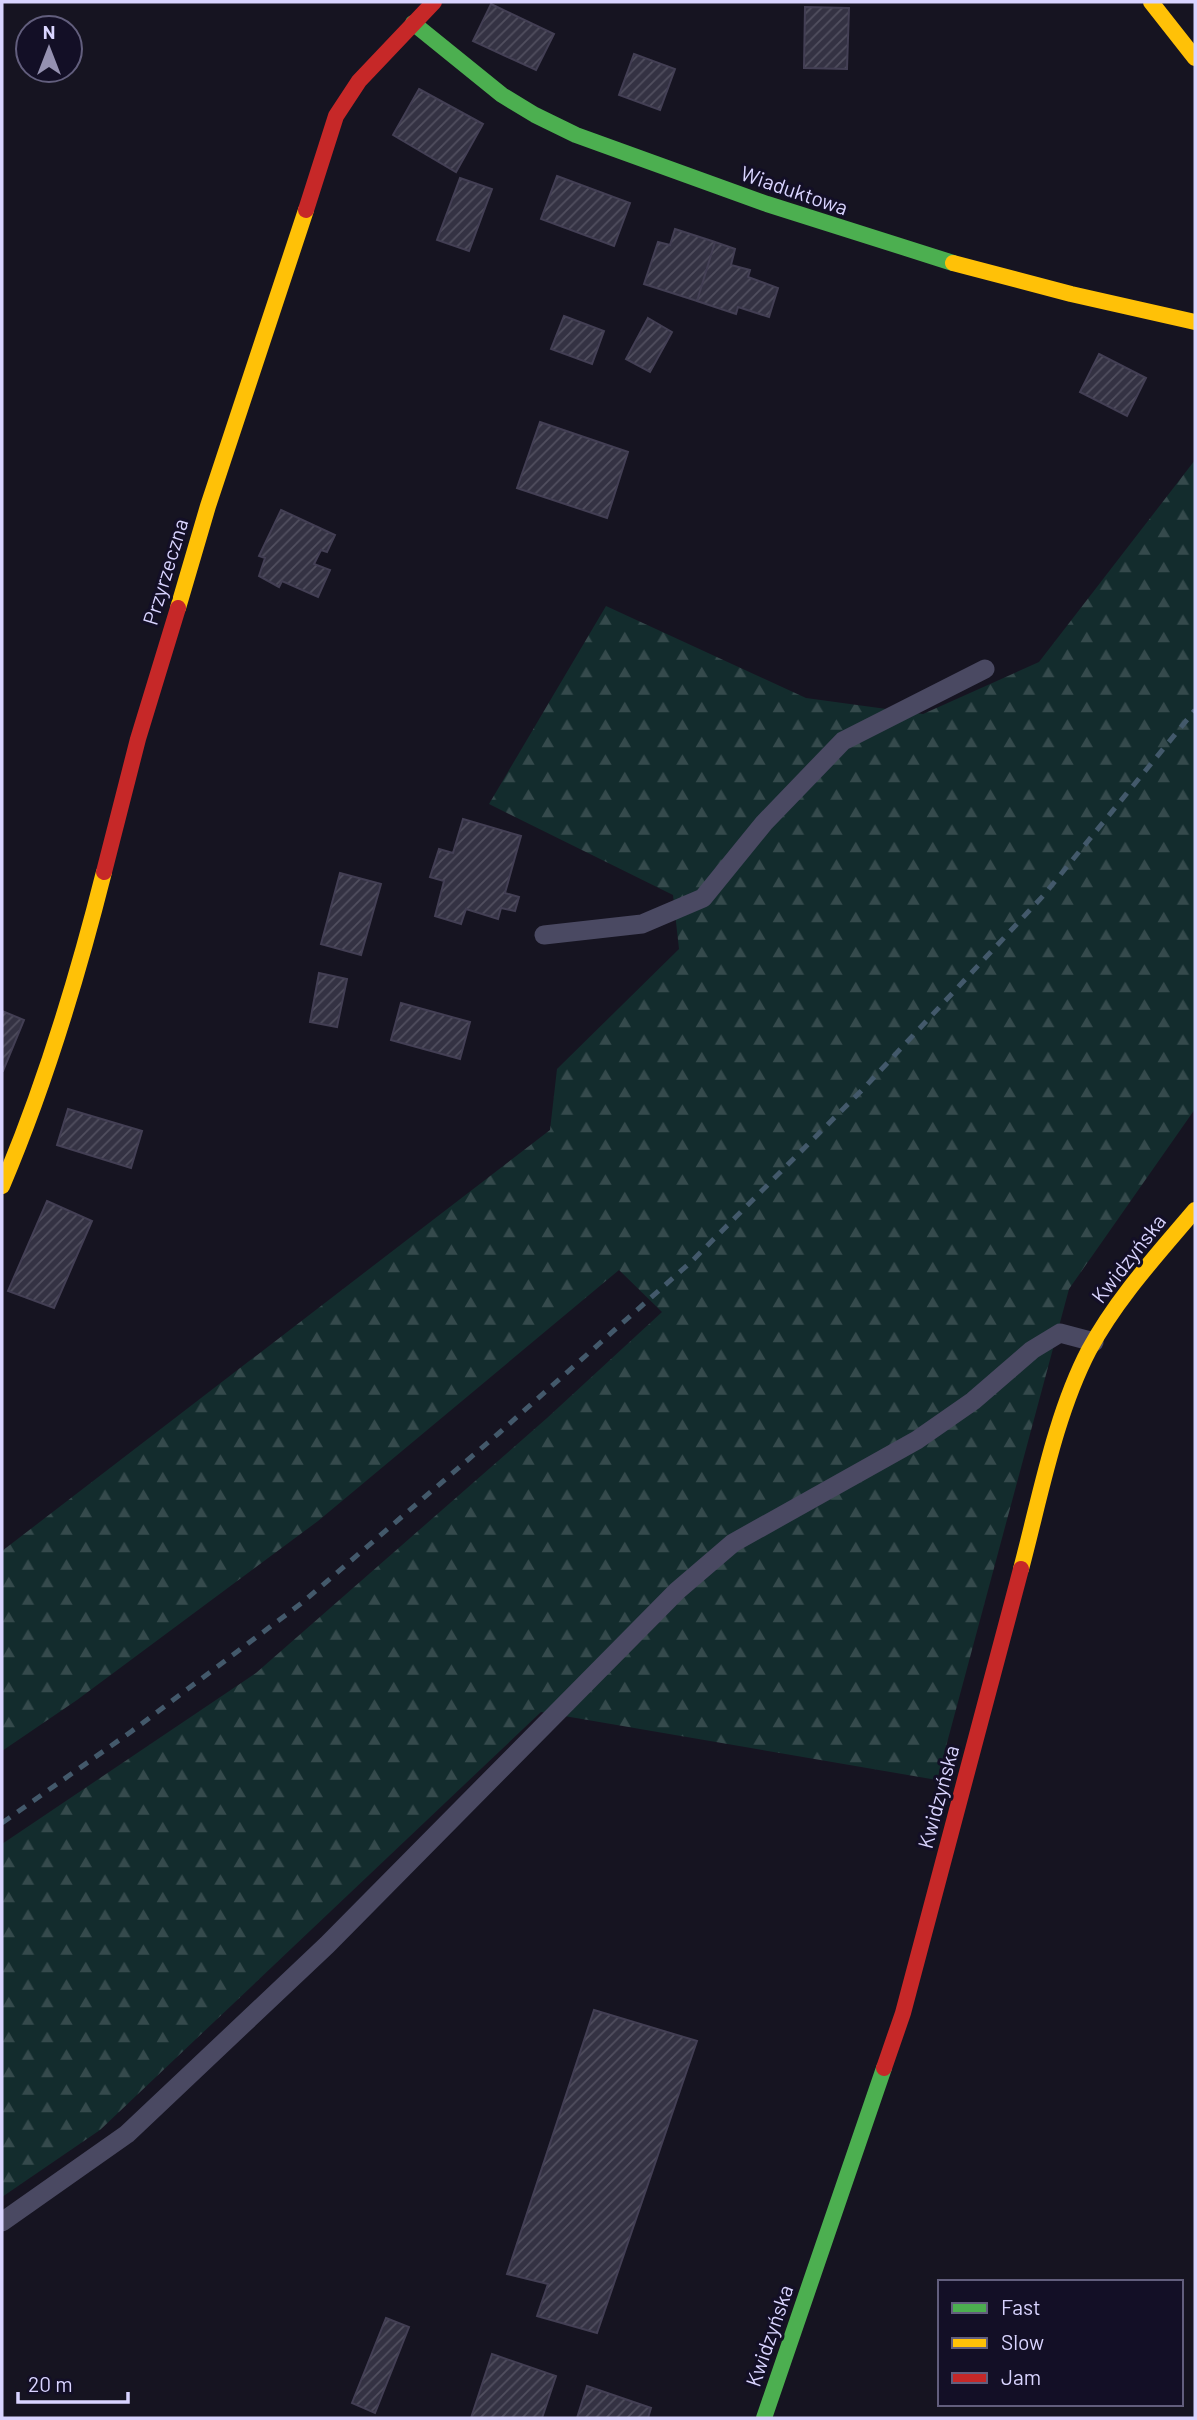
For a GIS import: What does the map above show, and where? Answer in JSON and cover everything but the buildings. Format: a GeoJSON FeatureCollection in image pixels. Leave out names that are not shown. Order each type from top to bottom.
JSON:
{"type":"FeatureCollection","features":[{"type":"Feature","properties":{"kind":"street","name":"Przyrzeczna"},"geometry":{"type":"LineString","coordinates":[[2,1186],[22,1139],[77,978],[138,739],[208,506],[284,282],[336,117],[359,81],[434,2]]}},
{"type":"Feature","properties":{"kind":"street"},"geometry":{"type":"LineString","coordinates":[[1151,2],[1195,58]]}},
{"type":"Feature","properties":{"kind":"street","name":"Wiaduktowa"},"geometry":{"type":"LineString","coordinates":[[413,23],[485,83],[536,117],[601,145],[792,214],[982,272],[1195,322]]}},
{"type":"Feature","properties":{"kind":"street","name":"Kwidzyńska"},"geometry":{"type":"LineString","coordinates":[[764,2418],[903,2013],[1051,1455],[1072,1391],[1094,1342],[1144,1270],[1195,1210]]}},
{"type":"Feature","properties":{"kind":"lane"},"geometry":{"type":"LineString","coordinates":[[544,935],[642,923],[704,898],[764,823],[843,741],[985,669]]}},
{"type":"Feature","properties":{"kind":"lane"},"geometry":{"type":"LineString","coordinates":[[2,2222],[127,2134],[327,1945],[677,1591],[707,1564],[733,1544],[917,1440],[973,1401],[1032,1350],[1060,1333],[1094,1342]]}},
{"type":"Feature","properties":{"kind":"green space"},"geometry":{"type":"Polygon","coordinates":[[[1195,460],[1195,1109],[1069,1289],[937,1780],[541,1712],[100,2130],[2,2197],[2,1844],[256,1673],[547,1418],[662,1312],[619,1270],[318,1521],[77,1700],[2,1751],[2,1551],[550,1130],[557,1069],[679,949],[673,895],[489,804],[606,606],[806,698],[923,714],[1039,662],[1195,460]]]}},
{"type":"Feature","properties":{"kind":"railway"},"geometry":{"type":"LineString","coordinates":[[2,1823],[132,1731],[303,1602],[499,1433],[692,1261],[864,1088],[1043,896],[1195,710]]}},
{"type":"Feature","properties":{"kind":"traffic: fast"},"geometry":{"type":"LineString","coordinates":[[413,23],[502,95],[576,135],[767,204],[953,263]]}},
{"type":"Feature","properties":{"kind":"traffic: fast"},"geometry":{"type":"LineString","coordinates":[[764,2418],[884,2068]]}},
{"type":"Feature","properties":{"kind":"traffic: slow"},"geometry":{"type":"LineString","coordinates":[[1151,2],[1195,58]]}},
{"type":"Feature","properties":{"kind":"traffic: slow"},"geometry":{"type":"LineString","coordinates":[[178,608],[208,506],[306,210]]}},
{"type":"Feature","properties":{"kind":"traffic: slow"},"geometry":{"type":"LineString","coordinates":[[953,263],[1071,294],[1195,322]]}},
{"type":"Feature","properties":{"kind":"traffic: slow"},"geometry":{"type":"LineString","coordinates":[[2,1186],[59,1031],[104,872]]}},
{"type":"Feature","properties":{"kind":"traffic: slow"},"geometry":{"type":"LineString","coordinates":[[1021,1569],[1058,1429],[1089,1350],[1125,1295],[1195,1210]]}},
{"type":"Feature","properties":{"kind":"traffic: jam"},"geometry":{"type":"LineString","coordinates":[[306,210],[336,116],[359,81],[434,2]]}},
{"type":"Feature","properties":{"kind":"traffic: jam"},"geometry":{"type":"LineString","coordinates":[[104,872],[138,739],[178,608]]}},
{"type":"Feature","properties":{"kind":"traffic: jam"},"geometry":{"type":"LineString","coordinates":[[884,2068],[903,2013],[1021,1569]]}}]}
